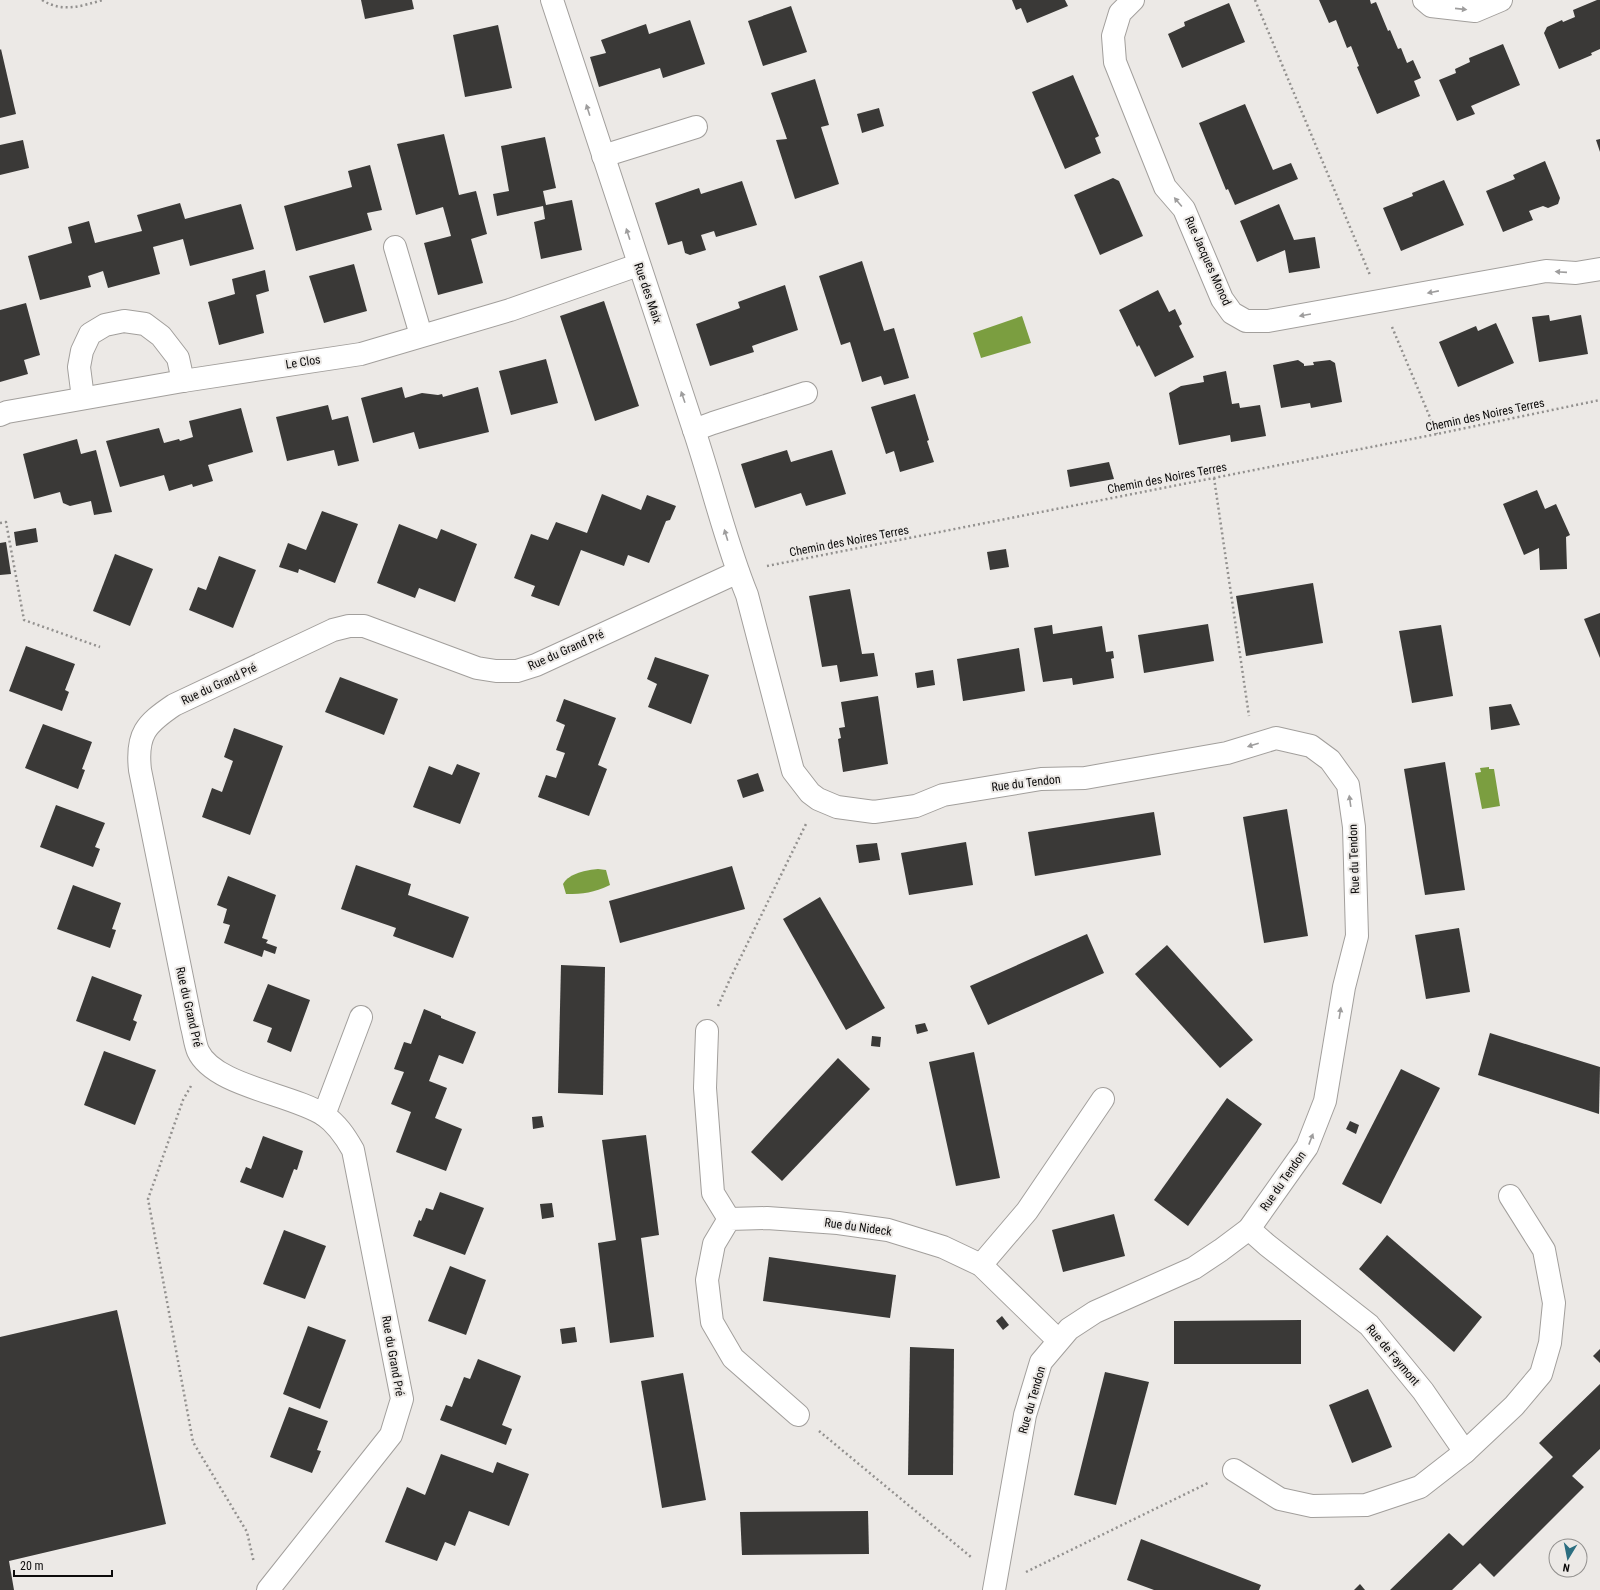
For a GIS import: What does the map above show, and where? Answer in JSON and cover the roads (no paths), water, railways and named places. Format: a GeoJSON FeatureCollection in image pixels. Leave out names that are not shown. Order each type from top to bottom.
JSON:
{"type":"FeatureCollection","features":[{"type":"Feature","properties":{"kind":"street","name":"Rue des Maix"},"geometry":{"type":"LineString","coordinates":[[552,0],[638,265],[694,430],[738,572]]}},
{"type":"Feature","properties":{"kind":"street","name":"Rue Jacques Monod"},"geometry":{"type":"LineString","coordinates":[[1133,0],[1120,13],[1113,36],[1115,62],[1166,187],[1184,209],[1222,299],[1232,313],[1246,321],[1268,321],[1546,271],[1576,273],[1600,269]]}},
{"type":"Feature","properties":{"kind":"street"},"geometry":{"type":"LineString","coordinates":[[1424,0],[1431,6],[1475,11],[1501,0]]}},
{"type":"Feature","properties":{"kind":"street"},"geometry":{"type":"LineString","coordinates":[[603,156],[696,127]]}},
{"type":"Feature","properties":{"kind":"street"},"geometry":{"type":"LineString","coordinates":[[395,247],[421,335]]}},
{"type":"Feature","properties":{"kind":"street","name":"Le Clos"},"geometry":{"type":"LineString","coordinates":[[0,415],[7,412],[82,398],[361,354],[421,335],[510,310],[638,265]]}},
{"type":"Feature","properties":{"kind":"street"},"geometry":{"type":"LineString","coordinates":[[82,398],[79,367],[82,351],[90,334],[105,326],[124,321],[145,324],[161,336],[178,358],[183,381]]}},
{"type":"Feature","properties":{"kind":"street"},"geometry":{"type":"LineString","coordinates":[[694,430],[806,393]]}},
{"type":"Feature","properties":{"kind":"street","name":"Rue du Tendon"},"geometry":{"type":"LineString","coordinates":[[738,572],[747,595],[793,771],[810,793],[818,799],[837,808],[874,812],[916,806],[944,795],[1041,779],[1085,778],[1227,753],[1276,738],[1311,746],[1330,760],[1348,786],[1354,827],[1357,936],[1344,988],[1325,1101],[1307,1147],[1250,1229],[1194,1268],[1095,1312],[1069,1329],[1058,1340],[1041,1362],[1025,1415],[994,1590]]}},
{"type":"Feature","properties":{"kind":"street","name":"Rue du Grand Pré"},"geometry":{"type":"LineString","coordinates":[[268,1590],[391,1435],[402,1399],[353,1150],[345,1134],[335,1123],[310,1107],[233,1079],[216,1070],[205,1061],[198,1051],[140,770],[138,753],[141,737],[157,717],[182,701],[333,630],[349,626],[364,626],[477,668],[496,671],[517,671],[536,665],[738,572]]}},
{"type":"Feature","properties":{"kind":"street"},"geometry":{"type":"LineString","coordinates":[[324,1115],[361,1017]]}},
{"type":"Feature","properties":{"kind":"street"},"geometry":{"type":"LineString","coordinates":[[707,1030],[705,1088],[713,1193],[729,1219],[714,1244],[707,1280],[712,1322],[733,1358],[798,1414]]}},
{"type":"Feature","properties":{"kind":"street"},"geometry":{"type":"LineString","coordinates":[[980,1265],[1027,1211],[1103,1099]]}},
{"type":"Feature","properties":{"kind":"street"},"geometry":{"type":"LineString","coordinates":[[1234,1470],[1280,1499],[1312,1506],[1366,1505],[1420,1487],[1465,1452],[1514,1406],[1540,1374],[1550,1343],[1554,1303],[1544,1250],[1510,1196]]}},
{"type":"Feature","properties":{"kind":"street","name":"Rue du Nideck"},"geometry":{"type":"LineString","coordinates":[[729,1219],[767,1218],[838,1223],[888,1230],[943,1247],[980,1265],[1058,1340]]}},
{"type":"Feature","properties":{"kind":"street","name":"Rue de Faymont"},"geometry":{"type":"LineString","coordinates":[[1250,1229],[1267,1245],[1369,1325],[1423,1391],[1465,1452]]}}]}
